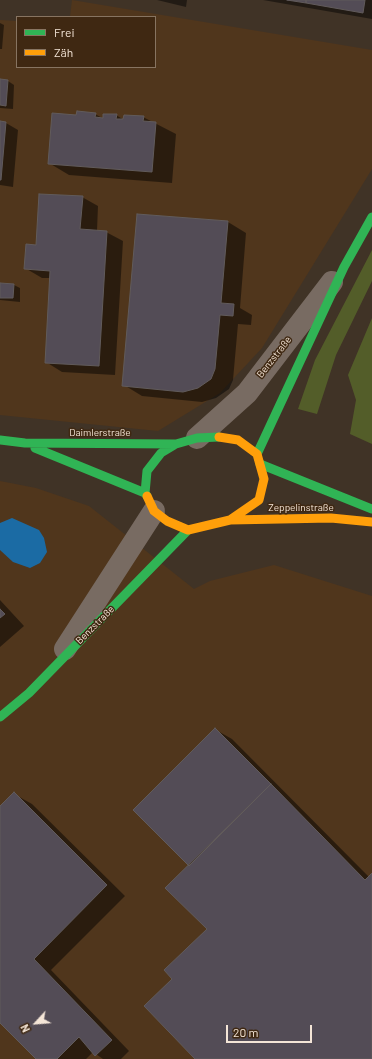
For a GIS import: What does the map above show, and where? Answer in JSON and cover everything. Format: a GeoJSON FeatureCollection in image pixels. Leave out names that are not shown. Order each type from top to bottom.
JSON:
{"type":"FeatureCollection","features":[{"type":"Feature","properties":{"kind":"main road","name":"Benzstraße"},"geometry":{"type":"LineString","coordinates":[[257,454],[344,267],[372,217]]}},
{"type":"Feature","properties":{"kind":"main road"},"geometry":{"type":"LineString","coordinates":[[219,437],[238,440],[257,454],[264,479],[259,500],[230,520],[188,530],[168,521],[150,502],[147,471],[161,454],[176,444],[196,438],[219,437]]}},
{"type":"Feature","properties":{"kind":"main road","name":"Daimlerstraße"},"geometry":{"type":"LineString","coordinates":[[0,440],[25,444],[176,444]]}},
{"type":"Feature","properties":{"kind":"main road","name":"Daimlerstraße"},"geometry":{"type":"LineString","coordinates":[[25,444],[150,502]]}},
{"type":"Feature","properties":{"kind":"main road","name":"Zeppelinstraße"},"geometry":{"type":"LineString","coordinates":[[260,464],[372,509]]}},
{"type":"Feature","properties":{"kind":"main road","name":"Zeppelinstraße"},"geometry":{"type":"LineString","coordinates":[[230,520],[331,518],[372,522]]}},
{"type":"Feature","properties":{"kind":"main road","name":"Benzstraße"},"geometry":{"type":"LineString","coordinates":[[0,717],[29,694],[52,668],[188,530]]}},
{"type":"Feature","properties":{"kind":"street","name":"Benzstraße"},"geometry":{"type":"LineString","coordinates":[[196,438],[246,393],[344,267]]}},
{"type":"Feature","properties":{"kind":"street","name":"Benzstraße"},"geometry":{"type":"LineString","coordinates":[[52,668],[150,502]]}},
{"type":"Feature","properties":{"kind":"shaded area"},"geometry":{"type":"Polygon","coordinates":[[[72,0],[372,50],[372,169],[262,348],[220,393],[158,431],[0,415],[0,20],[16,21],[16,68],[156,68],[156,16],[70,16],[72,0]]]}},
{"type":"Feature","properties":{"kind":"shaded area"},"geometry":{"type":"Polygon","coordinates":[[[0,481],[36,488],[89,506],[194,589],[210,581],[274,565],[372,596],[372,1059],[0,1059],[0,481]]]}},
{"type":"Feature","properties":{"kind":"green space"},"geometry":{"type":"Polygon","coordinates":[[[372,250],[372,281],[336,355],[317,414],[298,409],[315,360],[372,250]]]}},
{"type":"Feature","properties":{"kind":"green space"},"geometry":{"type":"Polygon","coordinates":[[[372,318],[372,444],[350,434],[356,400],[348,375],[372,318]]]}},
{"type":"Feature","properties":{"kind":"water"},"geometry":{"type":"Polygon","coordinates":[[[12,518],[39,530],[44,538],[47,552],[40,563],[30,568],[13,562],[0,550],[0,523],[12,518]]]}},
{"type":"Feature","properties":{"kind":"building"},"geometry":{"type":"Polygon","coordinates":[[[287,0],[306,0],[306,3],[287,0]]]}},
{"type":"Feature","properties":{"kind":"building"},"geometry":{"type":"Polygon","coordinates":[[[306,0],[365,0],[363,13],[306,3],[306,0]]]}},
{"type":"Feature","properties":{"kind":"building"},"geometry":{"type":"Polygon","coordinates":[[[0,79],[8,80],[6,106],[0,105],[0,79]]]}},
{"type":"Feature","properties":{"kind":"building"},"geometry":{"type":"Polygon","coordinates":[[[77,111],[96,113],[95,117],[103,118],[103,114],[117,114],[116,119],[123,119],[124,115],[144,116],[143,121],[156,122],[152,172],[48,164],[52,113],[76,115],[77,111]]]}},
{"type":"Feature","properties":{"kind":"building"},"geometry":{"type":"Polygon","coordinates":[[[0,121],[6,122],[1,180],[0,180],[0,121]]]}},
{"type":"Feature","properties":{"kind":"building"},"geometry":{"type":"Polygon","coordinates":[[[39,194],[83,196],[80,229],[107,231],[99,366],[45,363],[50,271],[24,269],[26,244],[36,245],[39,194]]]}},
{"type":"Feature","properties":{"kind":"building"},"geometry":{"type":"Polygon","coordinates":[[[137,214],[228,221],[221,303],[234,304],[233,316],[220,315],[215,369],[211,379],[198,388],[183,392],[122,386],[137,214]]]}},
{"type":"Feature","properties":{"kind":"building"},"geometry":{"type":"Polygon","coordinates":[[[0,283],[14,284],[13,298],[0,298],[0,283]]]}},
{"type":"Feature","properties":{"kind":"building"},"geometry":{"type":"Polygon","coordinates":[[[0,609],[5,614],[0,618],[0,609]]]}},
{"type":"Feature","properties":{"kind":"building"},"geometry":{"type":"Polygon","coordinates":[[[215,728],[271,784],[189,866],[133,810],[215,728]]]}},
{"type":"Feature","properties":{"kind":"building"},"geometry":{"type":"Polygon","coordinates":[[[271,784],[365,880],[372,873],[372,1059],[195,1059],[144,1006],[172,979],[164,970],[207,929],[165,888],[271,784]]]}},
{"type":"Feature","properties":{"kind":"building"},"geometry":{"type":"Polygon","coordinates":[[[14,792],[107,885],[34,959],[112,1040],[95,1056],[79,1037],[57,1059],[36,1059],[0,1023],[0,806],[14,792]]]}},
{"type":"Feature","properties":{"kind":"traffic: fast"},"geometry":{"type":"LineString","coordinates":[[257,454],[344,267],[372,217]]}},
{"type":"Feature","properties":{"kind":"traffic: fast"},"geometry":{"type":"LineString","coordinates":[[147,496],[145,493],[147,471],[161,453],[176,444],[197,438],[219,437]]}},
{"type":"Feature","properties":{"kind":"traffic: fast"},"geometry":{"type":"LineString","coordinates":[[0,440],[25,443],[176,444]]}},
{"type":"Feature","properties":{"kind":"traffic: fast"},"geometry":{"type":"LineString","coordinates":[[35,448],[145,493]]}},
{"type":"Feature","properties":{"kind":"traffic: fast"},"geometry":{"type":"LineString","coordinates":[[260,464],[372,509]]}},
{"type":"Feature","properties":{"kind":"traffic: fast"},"geometry":{"type":"LineString","coordinates":[[0,717],[29,693],[188,530]]}},
{"type":"Feature","properties":{"kind":"traffic: slow"},"geometry":{"type":"LineString","coordinates":[[147,496],[154,511],[167,521],[188,530],[230,520],[259,500],[264,479],[257,454],[238,440],[219,437]]}},
{"type":"Feature","properties":{"kind":"traffic: slow"},"geometry":{"type":"LineString","coordinates":[[230,520],[331,518],[372,522]]}}]}
